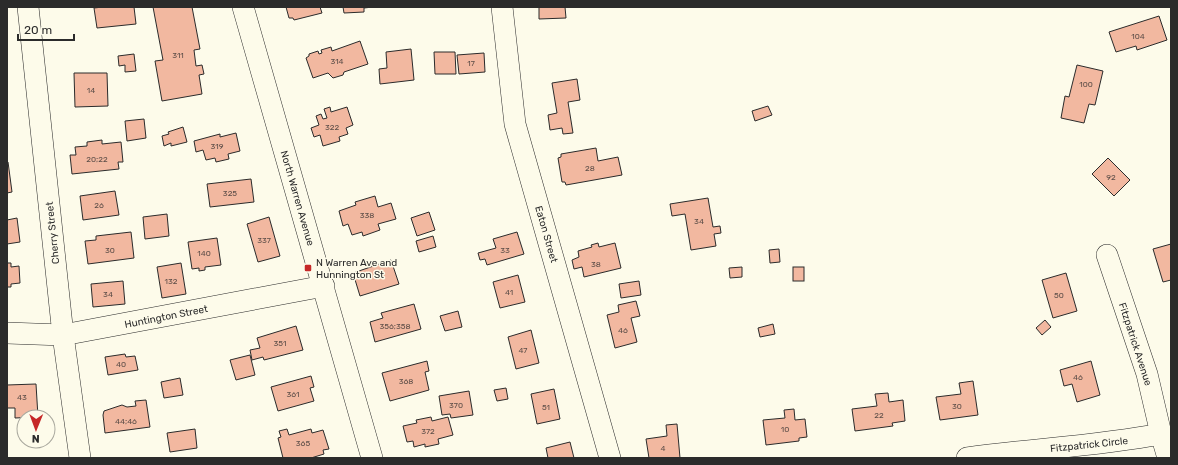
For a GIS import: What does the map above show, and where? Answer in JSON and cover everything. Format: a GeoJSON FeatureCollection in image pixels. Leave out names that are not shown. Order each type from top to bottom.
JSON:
{"type":"FeatureCollection","features":[{"type":"Feature","properties":{"kind":"street","name":"Cherry Street"},"geometry":{"type":"LineString","coordinates":[[28,7],[64,335],[80,458]]}},
{"type":"Feature","properties":{"kind":"street","name":"North Warren Avenue"},"geometry":{"type":"LineString","coordinates":[[243,7],[372,458]]}},
{"type":"Feature","properties":{"kind":"street","name":"Eaton Street"},"geometry":{"type":"LineString","coordinates":[[502,7],[516,124],[610,458]]}},
{"type":"Feature","properties":{"kind":"street","name":"Fitzpatrick Avenue"},"geometry":{"type":"LineString","coordinates":[[1107,255],[1147,374],[1161,434]]}},
{"type":"Feature","properties":{"kind":"street","name":"Huntington Street"},"geometry":{"type":"LineString","coordinates":[[7,333],[64,335],[324,286]]}},
{"type":"Feature","properties":{"kind":"street","name":"Fitzpatrick Circle"},"geometry":{"type":"LineString","coordinates":[[967,458],[1134,439],[1161,434]]}},
{"type":"Feature","properties":{"kind":"street"},"geometry":{"type":"LineString","coordinates":[[1161,434],[1168,458]]}},
{"type":"Feature","properties":{"kind":"building"},"geometry":{"type":"Polygon","coordinates":[[[134,7],[136,24],[97,28],[94,8],[134,7]]]}},
{"type":"Feature","properties":{"kind":"building"},"geometry":{"type":"Polygon","coordinates":[[[153,7],[192,7],[200,49],[194,50],[196,66],[202,65],[204,74],[199,75],[202,94],[162,101],[155,61],[163,60],[153,7]]]}},
{"type":"Feature","properties":{"kind":"building"},"geometry":{"type":"Polygon","coordinates":[[[286,7],[320,7],[322,13],[294,20],[293,18],[289,18],[286,7]]]}},
{"type":"Feature","properties":{"kind":"building"},"geometry":{"type":"Polygon","coordinates":[[[343,7],[373,7],[364,8],[364,12],[344,13],[343,7]]]}},
{"type":"Feature","properties":{"kind":"building"},"geometry":{"type":"Polygon","coordinates":[[[539,7],[565,7],[566,18],[539,19],[539,7]]]}},
{"type":"Feature","properties":{"kind":"building"},"geometry":{"type":"Polygon","coordinates":[[[1159,16],[1167,40],[1137,50],[1136,46],[1116,52],[1109,32],[1159,16]]]}},
{"type":"Feature","properties":{"kind":"building"},"geometry":{"type":"Polygon","coordinates":[[[360,41],[368,64],[344,72],[343,75],[333,78],[328,73],[313,78],[306,58],[309,54],[318,51],[319,54],[322,53],[321,50],[331,47],[332,51],[360,41]]]}},
{"type":"Feature","properties":{"kind":"building"},"geometry":{"type":"Polygon","coordinates":[[[411,49],[414,80],[380,84],[379,69],[387,68],[386,52],[411,49]]]}},
{"type":"Feature","properties":{"kind":"building"},"geometry":{"type":"Polygon","coordinates":[[[434,52],[455,52],[456,74],[435,74],[434,52]]]}},
{"type":"Feature","properties":{"kind":"building"},"geometry":{"type":"Polygon","coordinates":[[[484,53],[485,72],[459,74],[457,55],[484,53]]]}},
{"type":"Feature","properties":{"kind":"building"},"geometry":{"type":"Polygon","coordinates":[[[134,54],[136,71],[125,72],[125,65],[119,66],[118,56],[134,54]]]}},
{"type":"Feature","properties":{"kind":"building"},"geometry":{"type":"Polygon","coordinates":[[[1077,65],[1103,71],[1095,105],[1089,104],[1084,123],[1061,118],[1065,96],[1069,97],[1077,65]]]}},
{"type":"Feature","properties":{"kind":"building"},"geometry":{"type":"Polygon","coordinates":[[[74,73],[107,73],[108,106],[75,107],[74,73]]]}},
{"type":"Feature","properties":{"kind":"building"},"geometry":{"type":"Polygon","coordinates":[[[577,79],[580,100],[568,102],[573,133],[563,134],[562,128],[550,130],[548,115],[557,113],[552,83],[577,79]]]}},
{"type":"Feature","properties":{"kind":"building"},"geometry":{"type":"Polygon","coordinates":[[[768,106],[772,115],[755,121],[752,111],[768,106]]]}},
{"type":"Feature","properties":{"kind":"building"},"geometry":{"type":"Polygon","coordinates":[[[330,107],[331,112],[347,107],[353,125],[346,128],[348,134],[339,137],[340,141],[323,146],[320,135],[314,137],[311,128],[319,125],[316,116],[321,114],[323,119],[327,118],[324,109],[330,107]]]}},
{"type":"Feature","properties":{"kind":"building"},"geometry":{"type":"Polygon","coordinates":[[[144,119],[146,138],[127,141],[125,121],[144,119]]]}},
{"type":"Feature","properties":{"kind":"building"},"geometry":{"type":"Polygon","coordinates":[[[183,127],[187,142],[171,146],[171,143],[164,146],[162,136],[169,134],[168,132],[183,127]]]}},
{"type":"Feature","properties":{"kind":"building"},"geometry":{"type":"Polygon","coordinates":[[[236,133],[240,151],[228,154],[229,159],[216,162],[215,158],[206,160],[203,150],[196,152],[194,141],[220,134],[220,137],[236,133]]]}},
{"type":"Feature","properties":{"kind":"building"},"geometry":{"type":"Polygon","coordinates":[[[102,140],[102,144],[121,142],[123,162],[118,162],[119,169],[72,174],[70,155],[76,155],[75,147],[87,146],[87,142],[102,140]]]}},
{"type":"Feature","properties":{"kind":"building"},"geometry":{"type":"Polygon","coordinates":[[[596,148],[598,161],[618,157],[622,175],[566,185],[565,182],[562,182],[558,158],[561,157],[561,154],[596,148]]]}},
{"type":"Feature","properties":{"kind":"building"},"geometry":{"type":"Polygon","coordinates":[[[1108,158],[1130,180],[1114,196],[1092,174],[1108,158]]]}},
{"type":"Feature","properties":{"kind":"building"},"geometry":{"type":"Polygon","coordinates":[[[7,162],[12,192],[7,193],[7,162]]]}},
{"type":"Feature","properties":{"kind":"building"},"geometry":{"type":"Polygon","coordinates":[[[251,179],[254,202],[210,207],[207,184],[251,179]]]}},
{"type":"Feature","properties":{"kind":"building"},"geometry":{"type":"Polygon","coordinates":[[[115,191],[119,215],[83,220],[80,196],[115,191]]]}},
{"type":"Feature","properties":{"kind":"building"},"geometry":{"type":"Polygon","coordinates":[[[375,196],[378,207],[391,203],[396,219],[378,224],[380,230],[363,236],[362,232],[352,235],[348,224],[343,226],[339,211],[356,205],[355,202],[375,196]]]}},
{"type":"Feature","properties":{"kind":"building"},"geometry":{"type":"Polygon","coordinates":[[[708,198],[713,227],[720,226],[721,233],[714,234],[716,246],[691,250],[685,214],[672,216],[670,204],[708,198]]]}},
{"type":"Feature","properties":{"kind":"building"},"geometry":{"type":"Polygon","coordinates":[[[429,212],[435,230],[417,236],[411,218],[429,212]]]}},
{"type":"Feature","properties":{"kind":"building"},"geometry":{"type":"Polygon","coordinates":[[[167,214],[169,236],[145,239],[143,217],[167,214]]]}},
{"type":"Feature","properties":{"kind":"building"},"geometry":{"type":"Polygon","coordinates":[[[269,217],[280,256],[258,262],[247,224],[269,217]]]}},
{"type":"Feature","properties":{"kind":"building"},"geometry":{"type":"Polygon","coordinates":[[[17,218],[20,242],[7,244],[7,220],[17,218]]]}},
{"type":"Feature","properties":{"kind":"building"},"geometry":{"type":"Polygon","coordinates":[[[131,232],[134,258],[88,264],[85,241],[96,240],[96,236],[131,232]]]}},
{"type":"Feature","properties":{"kind":"building"},"geometry":{"type":"Polygon","coordinates":[[[517,232],[524,254],[487,265],[485,259],[480,260],[478,253],[496,248],[493,239],[517,232]]]}},
{"type":"Feature","properties":{"kind":"building"},"geometry":{"type":"Polygon","coordinates":[[[433,236],[436,247],[419,252],[416,241],[433,236]]]}},
{"type":"Feature","properties":{"kind":"building"},"geometry":{"type":"Polygon","coordinates":[[[217,238],[221,265],[205,267],[205,270],[199,271],[199,268],[192,269],[188,242],[217,238]]]}},
{"type":"Feature","properties":{"kind":"building"},"geometry":{"type":"Polygon","coordinates":[[[598,243],[599,247],[615,243],[621,268],[584,277],[582,267],[574,269],[572,260],[579,257],[578,251],[592,247],[591,245],[598,243]]]}},
{"type":"Feature","properties":{"kind":"building"},"geometry":{"type":"Polygon","coordinates":[[[1171,244],[1171,280],[1163,282],[1153,249],[1171,244]]]}},
{"type":"Feature","properties":{"kind":"building"},"geometry":{"type":"Polygon","coordinates":[[[779,249],[780,262],[770,263],[769,250],[779,249]]]}},
{"type":"Feature","properties":{"kind":"building"},"geometry":{"type":"Polygon","coordinates":[[[391,260],[399,284],[360,296],[353,273],[391,260]]]}},
{"type":"Feature","properties":{"kind":"building"},"geometry":{"type":"Polygon","coordinates":[[[7,263],[11,263],[11,267],[19,266],[20,283],[11,284],[11,287],[7,287],[7,263]]]}},
{"type":"Feature","properties":{"kind":"building"},"geometry":{"type":"Polygon","coordinates":[[[181,263],[186,294],[162,298],[157,267],[181,263]]]}},
{"type":"Feature","properties":{"kind":"building"},"geometry":{"type":"Polygon","coordinates":[[[742,267],[742,277],[730,278],[729,268],[742,267]]]}},
{"type":"Feature","properties":{"kind":"building"},"geometry":{"type":"Polygon","coordinates":[[[793,267],[804,267],[804,281],[793,281],[793,267]]]}},
{"type":"Feature","properties":{"kind":"building"},"geometry":{"type":"Polygon","coordinates":[[[1066,273],[1077,311],[1053,318],[1042,280],[1066,273]]]}},
{"type":"Feature","properties":{"kind":"building"},"geometry":{"type":"Polygon","coordinates":[[[518,275],[525,302],[500,308],[493,282],[518,275]]]}},
{"type":"Feature","properties":{"kind":"building"},"geometry":{"type":"Polygon","coordinates":[[[123,281],[125,304],[93,307],[91,284],[123,281]]]}},
{"type":"Feature","properties":{"kind":"building"},"geometry":{"type":"Polygon","coordinates":[[[639,281],[641,295],[621,298],[619,284],[639,281]]]}},
{"type":"Feature","properties":{"kind":"building"},"geometry":{"type":"Polygon","coordinates":[[[636,301],[640,316],[631,318],[637,342],[615,348],[607,315],[619,312],[618,305],[636,301]]]}},
{"type":"Feature","properties":{"kind":"building"},"geometry":{"type":"Polygon","coordinates":[[[414,304],[421,329],[375,342],[370,322],[383,318],[381,313],[414,304]]]}},
{"type":"Feature","properties":{"kind":"building"},"geometry":{"type":"Polygon","coordinates":[[[458,311],[462,327],[445,331],[440,316],[458,311]]]}},
{"type":"Feature","properties":{"kind":"building"},"geometry":{"type":"Polygon","coordinates":[[[1045,320],[1051,327],[1042,335],[1036,328],[1045,320]]]}},
{"type":"Feature","properties":{"kind":"building"},"geometry":{"type":"Polygon","coordinates":[[[773,324],[775,334],[760,337],[758,328],[773,324]]]}},
{"type":"Feature","properties":{"kind":"building"},"geometry":{"type":"Polygon","coordinates":[[[296,326],[303,350],[264,360],[263,357],[252,360],[250,350],[260,348],[257,338],[296,326]]]}},
{"type":"Feature","properties":{"kind":"building"},"geometry":{"type":"Polygon","coordinates":[[[531,330],[539,363],[516,369],[508,337],[531,330]]]}},
{"type":"Feature","properties":{"kind":"building"},"geometry":{"type":"Polygon","coordinates":[[[125,354],[126,357],[135,356],[138,370],[108,375],[105,357],[125,354]]]}},
{"type":"Feature","properties":{"kind":"building"},"geometry":{"type":"Polygon","coordinates":[[[250,355],[255,375],[236,380],[230,360],[250,355]]]}},
{"type":"Feature","properties":{"kind":"building"},"geometry":{"type":"Polygon","coordinates":[[[427,361],[429,371],[425,372],[429,390],[390,401],[382,373],[427,361]]]}},
{"type":"Feature","properties":{"kind":"building"},"geometry":{"type":"Polygon","coordinates":[[[1091,361],[1100,395],[1077,402],[1072,384],[1064,386],[1060,370],[1091,361]]]}},
{"type":"Feature","properties":{"kind":"building"},"geometry":{"type":"Polygon","coordinates":[[[311,376],[314,387],[310,388],[314,401],[278,411],[271,387],[311,376]]]}},
{"type":"Feature","properties":{"kind":"building"},"geometry":{"type":"Polygon","coordinates":[[[180,378],[183,395],[164,398],[161,382],[180,378]]]}},
{"type":"Feature","properties":{"kind":"building"},"geometry":{"type":"Polygon","coordinates":[[[973,381],[978,415],[940,420],[936,397],[961,394],[959,383],[973,381]]]}},
{"type":"Feature","properties":{"kind":"building"},"geometry":{"type":"Polygon","coordinates":[[[36,384],[38,409],[16,409],[15,418],[15,408],[7,408],[7,385],[36,384]]]}},
{"type":"Feature","properties":{"kind":"building"},"geometry":{"type":"Polygon","coordinates":[[[506,388],[508,399],[497,401],[494,390],[506,388]]]}},
{"type":"Feature","properties":{"kind":"building"},"geometry":{"type":"Polygon","coordinates":[[[554,389],[560,419],[537,424],[531,394],[554,389]]]}},
{"type":"Feature","properties":{"kind":"building"},"geometry":{"type":"Polygon","coordinates":[[[469,391],[473,415],[451,418],[450,414],[442,415],[439,396],[469,391]]]}},
{"type":"Feature","properties":{"kind":"building"},"geometry":{"type":"Polygon","coordinates":[[[888,393],[889,402],[903,400],[905,421],[892,423],[893,426],[855,431],[852,409],[877,406],[875,394],[888,393]]]}},
{"type":"Feature","properties":{"kind":"building"},"geometry":{"type":"Polygon","coordinates":[[[146,400],[150,427],[105,433],[104,411],[122,405],[127,407],[136,406],[135,401],[146,400]]]}},
{"type":"Feature","properties":{"kind":"building"},"geometry":{"type":"Polygon","coordinates":[[[794,409],[795,420],[805,419],[807,437],[799,438],[799,441],[766,445],[763,420],[785,418],[784,410],[794,409]]]}},
{"type":"Feature","properties":{"kind":"building"},"geometry":{"type":"Polygon","coordinates":[[[431,417],[432,421],[448,417],[453,435],[438,439],[439,444],[425,447],[425,444],[414,447],[413,441],[407,442],[403,426],[417,423],[416,420],[431,417]]]}},
{"type":"Feature","properties":{"kind":"building"},"geometry":{"type":"Polygon","coordinates":[[[677,424],[680,458],[649,458],[646,439],[667,436],[666,425],[677,424]]]}},
{"type":"Feature","properties":{"kind":"building"},"geometry":{"type":"Polygon","coordinates":[[[195,429],[197,448],[170,452],[167,433],[195,429]]]}},
{"type":"Feature","properties":{"kind":"building"},"geometry":{"type":"Polygon","coordinates":[[[287,429],[289,435],[311,429],[312,433],[323,430],[329,449],[323,450],[324,454],[311,458],[283,458],[278,438],[281,437],[279,431],[287,429]]]}},
{"type":"Feature","properties":{"kind":"building"},"geometry":{"type":"Polygon","coordinates":[[[570,442],[574,458],[548,458],[546,448],[570,442]]]}},
{"type":"Feature","properties":{"kind":"place","name":"N Warren Ave and Hunnington St"},"geometry":{"type":"Point","coordinates":[308,268]}}]}
